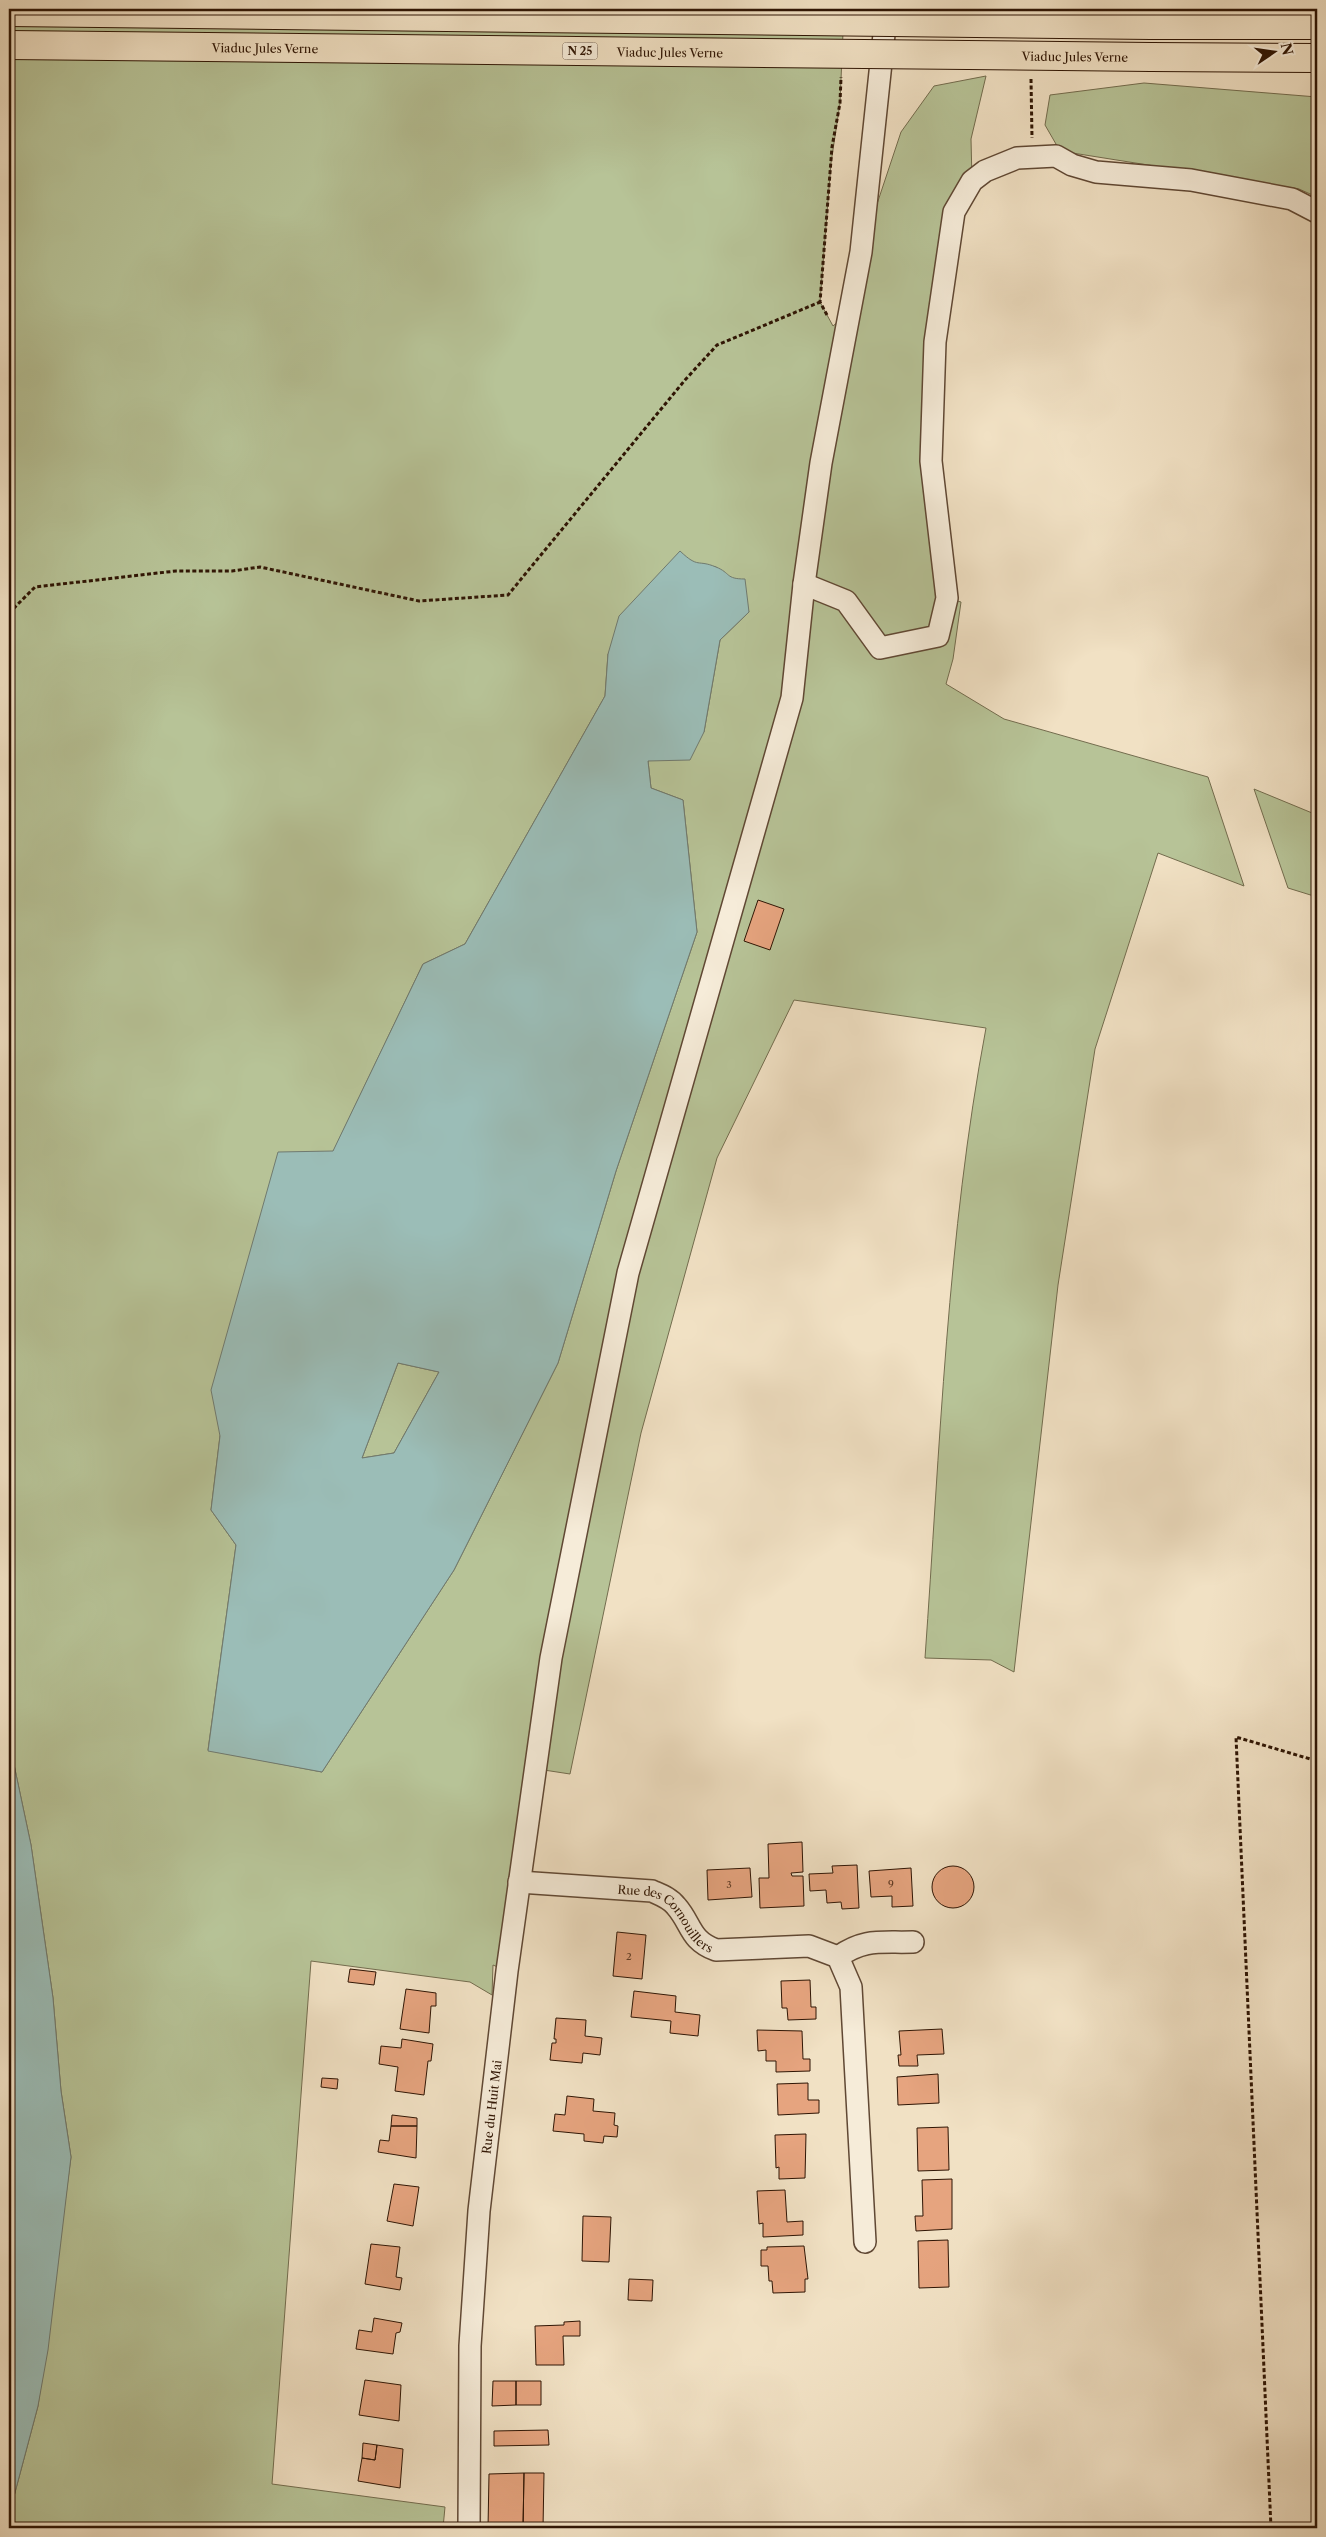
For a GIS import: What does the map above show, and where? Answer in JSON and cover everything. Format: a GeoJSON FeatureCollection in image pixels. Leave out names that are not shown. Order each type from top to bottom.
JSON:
{"type":"FeatureCollection","features":[{"type":"Feature","properties":{"kind":"highway"},"geometry":{"type":"LineString","coordinates":[[9,12],[1151,25],[1317,25]]}},
{"type":"Feature","properties":{"kind":"highway","name":"Viaduc Jules Verne"},"geometry":{"type":"LineString","coordinates":[[9,45],[1317,58]]}},
{"type":"Feature","properties":{"kind":"street","name":"Rue du Huit Mai"},"geometry":{"type":"LineString","coordinates":[[469,2528],[472,2284],[493,2080],[552,1648],[628,1273],[792,698],[804,584],[821,463],[861,252],[885,25],[884,9]]}},
{"type":"Feature","properties":{"kind":"street"},"geometry":{"type":"LineString","coordinates":[[804,584],[846,601],[880,648],[938,636],[947,598],[931,461],[936,342],[954,212],[972,181],[985,172],[1017,158],[1056,156],[1072,165],[1096,172],[1191,180],[1260,192],[1292,199],[1317,212]]}},
{"type":"Feature","properties":{"kind":"street","name":"Rue des Cornouillers"},"geometry":{"type":"LineString","coordinates":[[520,1882],[652,1891],[666,1896],[676,1906],[694,1937],[716,1950],[809,1946],[838,1957]]}},
{"type":"Feature","properties":{"kind":"street"},"geometry":{"type":"LineString","coordinates":[[865,2242],[851,1987],[838,1957],[854,1946],[868,1943],[913,1942]]}},
{"type":"Feature","properties":{"kind":"path"},"geometry":{"type":"LineString","coordinates":[[841,74],[840,103],[832,147],[820,302],[833,326],[848,313]]}},
{"type":"Feature","properties":{"kind":"path"},"geometry":{"type":"LineString","coordinates":[[1031,77],[1032,157]]}},
{"type":"Feature","properties":{"kind":"path"},"geometry":{"type":"LineString","coordinates":[[9,613],[35,587],[176,571],[232,571],[260,567],[419,601],[508,595],[685,380],[717,345],[820,302]]}},
{"type":"Feature","properties":{"kind":"path"},"geometry":{"type":"LineString","coordinates":[[1271,2528],[1236,1737],[1317,1761]]}},
{"type":"Feature","properties":{"kind":"green space"},"geometry":{"type":"Polygon","coordinates":[[[9,9],[844,9],[840,103],[831,163],[820,302],[833,326],[848,313],[861,252],[901,132],[934,86],[986,76],[971,139],[972,181],[968,191],[935,343],[947,598],[961,602],[953,659],[946,684],[1004,719],[1208,777],[1244,886],[1158,853],[1095,1049],[1058,1285],[1014,1672],[991,1660],[925,1658],[946,1342],[962,1184],[986,1028],[794,1000],[717,1158],[641,1433],[570,1774],[531,1768],[507,1971],[493,1965],[492,1995],[470,1982],[311,1961],[272,2484],[445,2507],[443,2528],[9,2528],[9,2515],[38,2406],[71,2157],[61,2091],[53,1998],[31,1845],[9,1741],[9,9]],[[692,563],[608,654],[605,696],[465,944],[423,964],[333,1152],[220,1436],[211,1510],[236,1545],[208,1750],[322,1772],[454,1570],[558,1363],[616,1171],[697,932],[683,800],[651,788],[648,761],[704,732],[720,640],[749,612],[731,579],[716,567],[692,563]]]}},
{"type":"Feature","properties":{"kind":"green space"},"geometry":{"type":"Polygon","coordinates":[[[1144,83],[1317,97],[1317,197],[1299,189],[1060,151],[1045,125],[1050,95],[1144,83]]]}},
{"type":"Feature","properties":{"kind":"green space"},"geometry":{"type":"Polygon","coordinates":[[[1254,789],[1317,815],[1317,897],[1288,888],[1254,789]]]}},
{"type":"Feature","properties":{"kind":"green space"},"geometry":{"type":"Polygon","coordinates":[[[398,1363],[439,1372],[394,1453],[362,1458],[398,1363]]]}},
{"type":"Feature","properties":{"kind":"water"},"geometry":{"type":"Polygon","coordinates":[[[680,551],[695,562],[721,569],[731,577],[745,579],[749,612],[720,640],[704,732],[690,760],[648,761],[651,788],[683,800],[697,932],[616,1171],[558,1363],[454,1570],[322,1772],[208,1751],[236,1545],[211,1510],[220,1436],[211,1390],[278,1152],[333,1151],[423,964],[465,944],[605,696],[608,654],[619,616],[680,551]],[[398,1363],[362,1458],[394,1453],[439,1372],[398,1363]]]}},
{"type":"Feature","properties":{"kind":"water"},"geometry":{"type":"Polygon","coordinates":[[[9,1741],[31,1845],[53,1998],[61,2091],[71,2157],[48,2350],[38,2406],[9,2515],[9,1741]]]}},
{"type":"Feature","properties":{"kind":"building"},"geometry":{"type":"Polygon","coordinates":[[[758,900],[784,909],[770,950],[744,941],[758,900]]]}},
{"type":"Feature","properties":{"kind":"building"},"geometry":{"type":"Polygon","coordinates":[[[802,1842],[803,1872],[791,1873],[792,1876],[803,1876],[804,1906],[760,1908],[759,1878],[769,1878],[768,1844],[802,1842]]]}},
{"type":"Feature","properties":{"kind":"building"},"geometry":{"type":"Polygon","coordinates":[[[857,1865],[859,1908],[842,1909],[841,1902],[827,1903],[826,1890],[810,1891],[809,1874],[833,1873],[832,1866],[857,1865]]]}},
{"type":"Feature","properties":{"kind":"building"},"geometry":{"type":"Polygon","coordinates":[[[953,1866],[961,1868],[970,1876],[974,1887],[972,1895],[964,1904],[953,1908],[945,1906],[936,1898],[932,1887],[934,1879],[942,1870],[953,1866]]]}},
{"type":"Feature","properties":{"kind":"building"},"geometry":{"type":"Polygon","coordinates":[[[750,1868],[752,1897],[708,1900],[707,1870],[750,1868]]]}},
{"type":"Feature","properties":{"kind":"building"},"geometry":{"type":"Polygon","coordinates":[[[911,1868],[913,1906],[892,1907],[892,1896],[871,1897],[869,1871],[911,1868]]]}},
{"type":"Feature","properties":{"kind":"building"},"geometry":{"type":"Polygon","coordinates":[[[617,1932],[646,1935],[642,1979],[613,1976],[617,1932]]]}},
{"type":"Feature","properties":{"kind":"building"},"geometry":{"type":"Polygon","coordinates":[[[350,1969],[376,1972],[374,1985],[348,1982],[350,1969]]]}},
{"type":"Feature","properties":{"kind":"building"},"geometry":{"type":"Polygon","coordinates":[[[810,1980],[811,2007],[816,2007],[816,2019],[788,2020],[787,2008],[782,2008],[781,1981],[810,1980]]]}},
{"type":"Feature","properties":{"kind":"building"},"geometry":{"type":"Polygon","coordinates":[[[406,1989],[436,1993],[436,2006],[431,2006],[429,2033],[400,2029],[406,1989]]]}},
{"type":"Feature","properties":{"kind":"building"},"geometry":{"type":"Polygon","coordinates":[[[634,1991],[676,1996],[675,2012],[700,2015],[698,2036],[670,2033],[671,2021],[631,2017],[634,1991]]]}},
{"type":"Feature","properties":{"kind":"building"},"geometry":{"type":"Polygon","coordinates":[[[556,2018],[586,2020],[585,2036],[602,2038],[600,2055],[583,2053],[582,2063],[550,2060],[552,2043],[556,2043],[556,2039],[554,2039],[556,2018]]]}},
{"type":"Feature","properties":{"kind":"building"},"geometry":{"type":"Polygon","coordinates":[[[942,2029],[944,2054],[917,2055],[918,2066],[899,2066],[898,2055],[901,2055],[899,2031],[942,2029]]]}},
{"type":"Feature","properties":{"kind":"building"},"geometry":{"type":"Polygon","coordinates":[[[757,2030],[802,2031],[803,2059],[810,2059],[810,2071],[776,2072],[776,2061],[766,2061],[766,2050],[758,2051],[757,2030]]]}},
{"type":"Feature","properties":{"kind":"building"},"geometry":{"type":"Polygon","coordinates":[[[402,2039],[433,2044],[431,2061],[428,2061],[424,2095],[395,2091],[398,2067],[379,2064],[381,2046],[401,2048],[402,2039]]]}},
{"type":"Feature","properties":{"kind":"building"},"geometry":{"type":"Polygon","coordinates":[[[938,2074],[939,2103],[898,2105],[897,2077],[938,2074]]]}},
{"type":"Feature","properties":{"kind":"building"},"geometry":{"type":"Polygon","coordinates":[[[322,2078],[338,2079],[337,2089],[321,2087],[322,2078]]]}},
{"type":"Feature","properties":{"kind":"building"},"geometry":{"type":"Polygon","coordinates":[[[808,2083],[808,2100],[819,2100],[819,2113],[778,2115],[777,2084],[808,2083]]]}},
{"type":"Feature","properties":{"kind":"building"},"geometry":{"type":"Polygon","coordinates":[[[567,2096],[594,2099],[593,2111],[615,2113],[614,2125],[618,2126],[617,2137],[604,2136],[603,2143],[584,2141],[584,2134],[553,2131],[555,2114],[565,2115],[567,2096]]]}},
{"type":"Feature","properties":{"kind":"building"},"geometry":{"type":"Polygon","coordinates":[[[392,2115],[417,2118],[417,2126],[391,2126],[392,2115]]]}},
{"type":"Feature","properties":{"kind":"building"},"geometry":{"type":"Polygon","coordinates":[[[391,2126],[417,2126],[416,2158],[378,2152],[380,2140],[389,2141],[391,2126]]]}},
{"type":"Feature","properties":{"kind":"building"},"geometry":{"type":"Polygon","coordinates":[[[948,2127],[949,2170],[918,2171],[917,2128],[948,2127]]]}},
{"type":"Feature","properties":{"kind":"building"},"geometry":{"type":"Polygon","coordinates":[[[806,2134],[805,2178],[779,2179],[779,2167],[776,2168],[775,2135],[806,2134]]]}},
{"type":"Feature","properties":{"kind":"building"},"geometry":{"type":"Polygon","coordinates":[[[952,2179],[952,2229],[916,2231],[915,2216],[923,2216],[922,2180],[952,2179]]]}},
{"type":"Feature","properties":{"kind":"building"},"geometry":{"type":"Polygon","coordinates":[[[394,2184],[419,2187],[413,2226],[387,2221],[394,2184]]]}},
{"type":"Feature","properties":{"kind":"building"},"geometry":{"type":"Polygon","coordinates":[[[785,2190],[787,2222],[803,2221],[803,2235],[763,2237],[763,2223],[759,2224],[757,2191],[785,2190]]]}},
{"type":"Feature","properties":{"kind":"building"},"geometry":{"type":"Polygon","coordinates":[[[583,2216],[611,2217],[609,2262],[582,2261],[583,2216]]]}},
{"type":"Feature","properties":{"kind":"building"},"geometry":{"type":"Polygon","coordinates":[[[948,2240],[949,2287],[919,2288],[918,2241],[948,2240]]]}},
{"type":"Feature","properties":{"kind":"building"},"geometry":{"type":"Polygon","coordinates":[[[371,2244],[400,2247],[396,2277],[402,2278],[400,2290],[365,2284],[371,2244]]]}},
{"type":"Feature","properties":{"kind":"building"},"geometry":{"type":"Polygon","coordinates":[[[804,2246],[808,2279],[805,2279],[805,2292],[773,2293],[772,2281],[769,2281],[768,2266],[761,2266],[761,2250],[767,2250],[767,2247],[804,2246]]]}},
{"type":"Feature","properties":{"kind":"building"},"geometry":{"type":"Polygon","coordinates":[[[629,2279],[653,2280],[652,2301],[628,2300],[629,2279]]]}},
{"type":"Feature","properties":{"kind":"building"},"geometry":{"type":"Polygon","coordinates":[[[374,2318],[402,2323],[400,2332],[396,2333],[393,2354],[356,2349],[359,2330],[372,2332],[374,2318]]]}},
{"type":"Feature","properties":{"kind":"building"},"geometry":{"type":"Polygon","coordinates":[[[580,2321],[580,2336],[563,2336],[564,2365],[536,2365],[535,2326],[564,2325],[564,2322],[580,2321]]]}},
{"type":"Feature","properties":{"kind":"building"},"geometry":{"type":"Polygon","coordinates":[[[365,2380],[401,2385],[399,2421],[359,2415],[365,2380]]]}},
{"type":"Feature","properties":{"kind":"building"},"geometry":{"type":"Polygon","coordinates":[[[493,2381],[516,2381],[516,2405],[492,2406],[493,2381]]]}},
{"type":"Feature","properties":{"kind":"building"},"geometry":{"type":"Polygon","coordinates":[[[516,2381],[541,2381],[541,2405],[516,2405],[516,2381]]]}},
{"type":"Feature","properties":{"kind":"building"},"geometry":{"type":"Polygon","coordinates":[[[548,2430],[549,2445],[494,2446],[494,2431],[548,2430]]]}},
{"type":"Feature","properties":{"kind":"building"},"geometry":{"type":"Polygon","coordinates":[[[363,2443],[377,2445],[375,2460],[362,2458],[363,2443]]]}},
{"type":"Feature","properties":{"kind":"building"},"geometry":{"type":"Polygon","coordinates":[[[377,2445],[403,2449],[400,2488],[358,2481],[362,2458],[375,2460],[377,2445]]]}},
{"type":"Feature","properties":{"kind":"building"},"geometry":{"type":"Polygon","coordinates":[[[524,2473],[523,2528],[488,2528],[489,2474],[524,2473]]]}},
{"type":"Feature","properties":{"kind":"building"},"geometry":{"type":"Polygon","coordinates":[[[524,2473],[544,2473],[543,2528],[523,2528],[524,2473]]]}}]}
